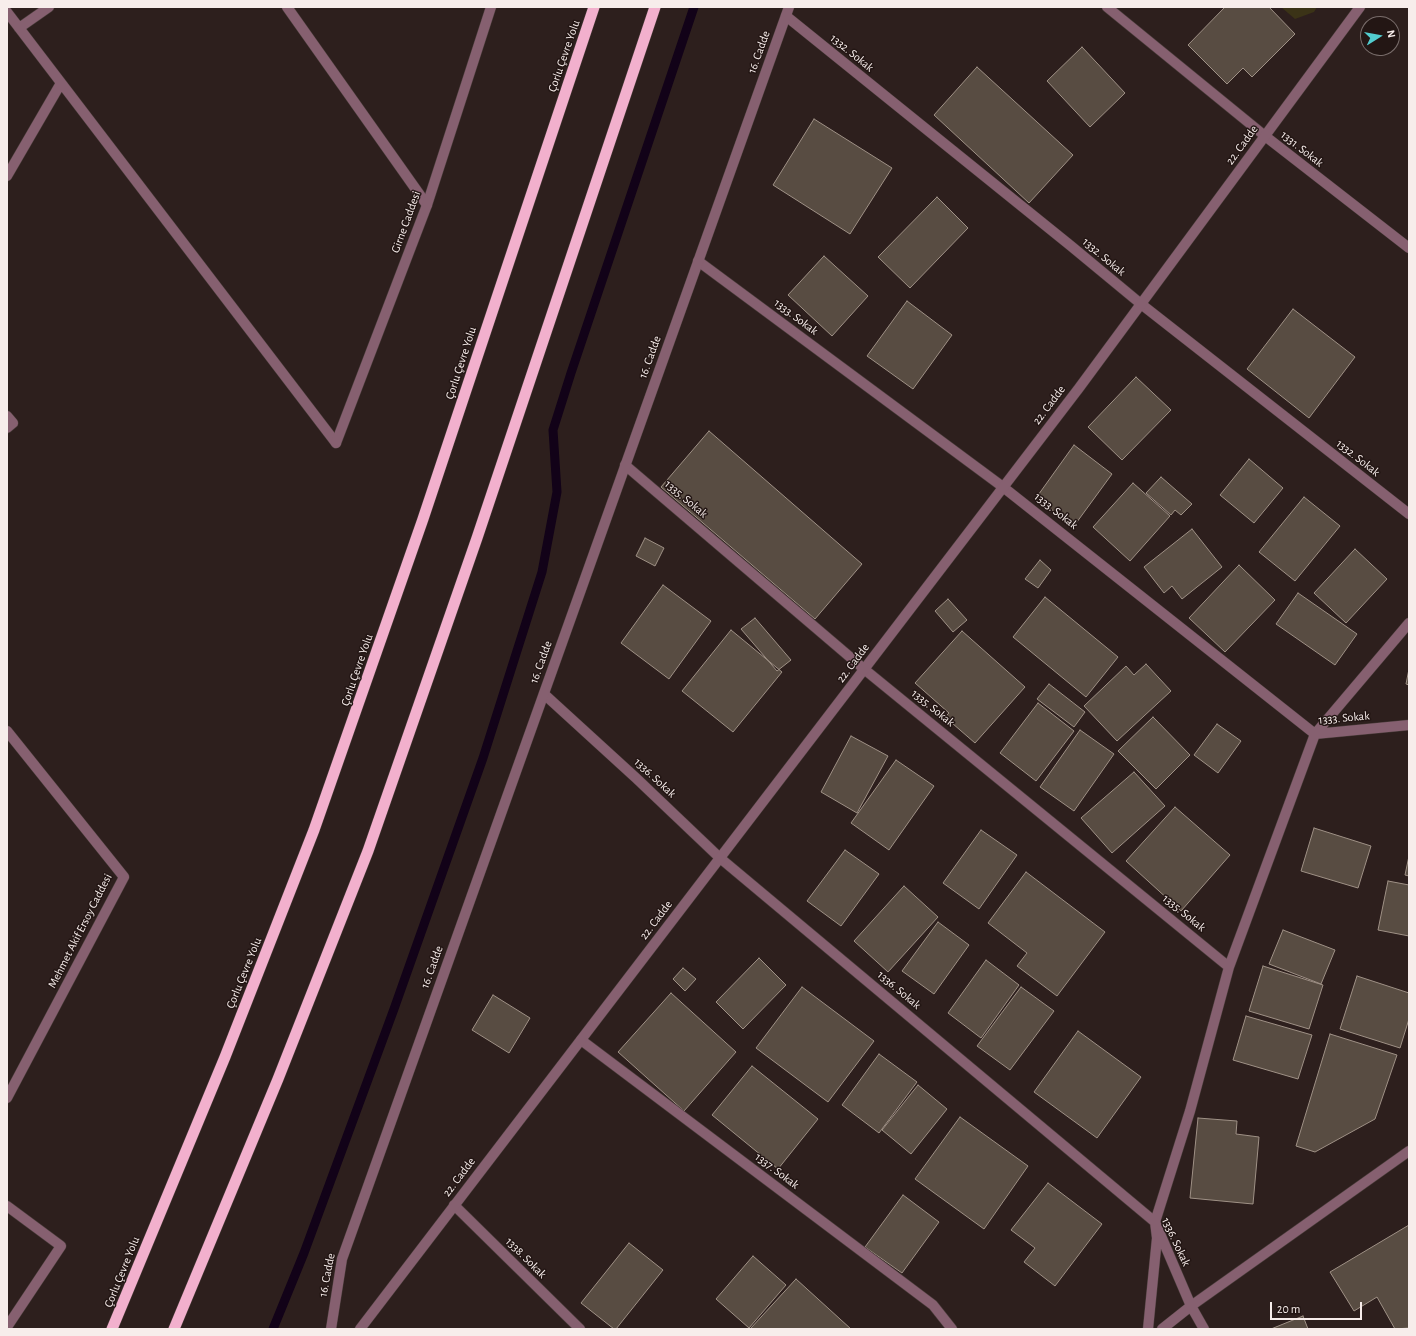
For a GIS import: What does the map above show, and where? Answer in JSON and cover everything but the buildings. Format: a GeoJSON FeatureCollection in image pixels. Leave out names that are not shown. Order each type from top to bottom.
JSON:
{"type":"FeatureCollection","features":[{"type":"Feature","properties":{"kind":"highway","name":"Çorlu Çevre Yolu"},"geometry":{"type":"LineString","coordinates":[[112,1329],[225,1057],[314,830],[423,519],[594,7]]}},
{"type":"Feature","properties":{"kind":"highway"},"geometry":{"type":"LineString","coordinates":[[174,1329],[278,1079],[368,851],[480,530],[655,7]]}},
{"type":"Feature","properties":{"kind":"street"},"geometry":{"type":"LineString","coordinates":[[19,28],[49,7]]}},
{"type":"Feature","properties":{"kind":"street"},"geometry":{"type":"LineString","coordinates":[[287,7],[426,205]]}},
{"type":"Feature","properties":{"kind":"street","name":"Girne Caddesi"},"geometry":{"type":"LineString","coordinates":[[61,83],[336,443],[426,205],[490,7]]}},
{"type":"Feature","properties":{"kind":"street","name":"1331. Sokak"},"geometry":{"type":"LineString","coordinates":[[1107,7],[1265,136],[1409,248]]}},
{"type":"Feature","properties":{"kind":"street","name":"22. Cadde"},"geometry":{"type":"LineString","coordinates":[[360,1329],[1003,487],[1141,304],[1360,7]]}},
{"type":"Feature","properties":{"kind":"street"},"geometry":{"type":"LineString","coordinates":[[7,12],[61,83],[7,176]]}},
{"type":"Feature","properties":{"kind":"street","name":"16. Cadde"},"geometry":{"type":"LineString","coordinates":[[331,1329],[342,1259],[787,12]]}},
{"type":"Feature","properties":{"kind":"street","name":"1332. Sokak"},"geometry":{"type":"LineString","coordinates":[[787,12],[1141,304],[1409,514]]}},
{"type":"Feature","properties":{"kind":"street","name":"1333. Sokak"},"geometry":{"type":"LineString","coordinates":[[698,261],[1003,487],[1315,734],[1409,725]]}},
{"type":"Feature","properties":{"kind":"street"},"geometry":{"type":"LineString","coordinates":[[7,416],[13,423],[7,428]]}},
{"type":"Feature","properties":{"kind":"street","name":"1335. Sokak"},"geometry":{"type":"LineString","coordinates":[[625,465],[864,669],[1229,967]]}},
{"type":"Feature","properties":{"kind":"street"},"geometry":{"type":"LineString","coordinates":[[1148,1329],[1157,1238],[1155,1222],[1190,1111],[1229,967],[1315,734],[1409,623]]}},
{"type":"Feature","properties":{"kind":"street","name":"1336. Sokak"},"geometry":{"type":"LineString","coordinates":[[544,694],[636,778],[720,858],[1155,1222],[1191,1306],[1204,1329]]}},
{"type":"Feature","properties":{"kind":"street","name":"Mehmet Akif Ersoy Caddesi"},"geometry":{"type":"LineString","coordinates":[[7,732],[124,877],[7,1098]]}},
{"type":"Feature","properties":{"kind":"street","name":"1337. Sokak"},"geometry":{"type":"LineString","coordinates":[[581,1040],[933,1305],[952,1329]]}},
{"type":"Feature","properties":{"kind":"street"},"geometry":{"type":"LineString","coordinates":[[1162,1329],[1191,1306],[1409,1151]]}},
{"type":"Feature","properties":{"kind":"street","name":"1338. Sokak"},"geometry":{"type":"LineString","coordinates":[[454,1205],[580,1329]]}},
{"type":"Feature","properties":{"kind":"street"},"geometry":{"type":"LineString","coordinates":[[7,1206],[61,1246],[7,1327]]}},
{"type":"Feature","properties":{"kind":"shaded area"},"geometry":{"type":"Polygon","coordinates":[[[1281,7],[1317,7],[1314,12],[1295,19],[1281,7]]]}},
{"type":"Feature","properties":{"kind":"waterway"},"geometry":{"type":"LineString","coordinates":[[273,1329],[304,1253],[394,1009],[483,758],[542,572],[557,492],[553,430],[694,7]]}}]}
